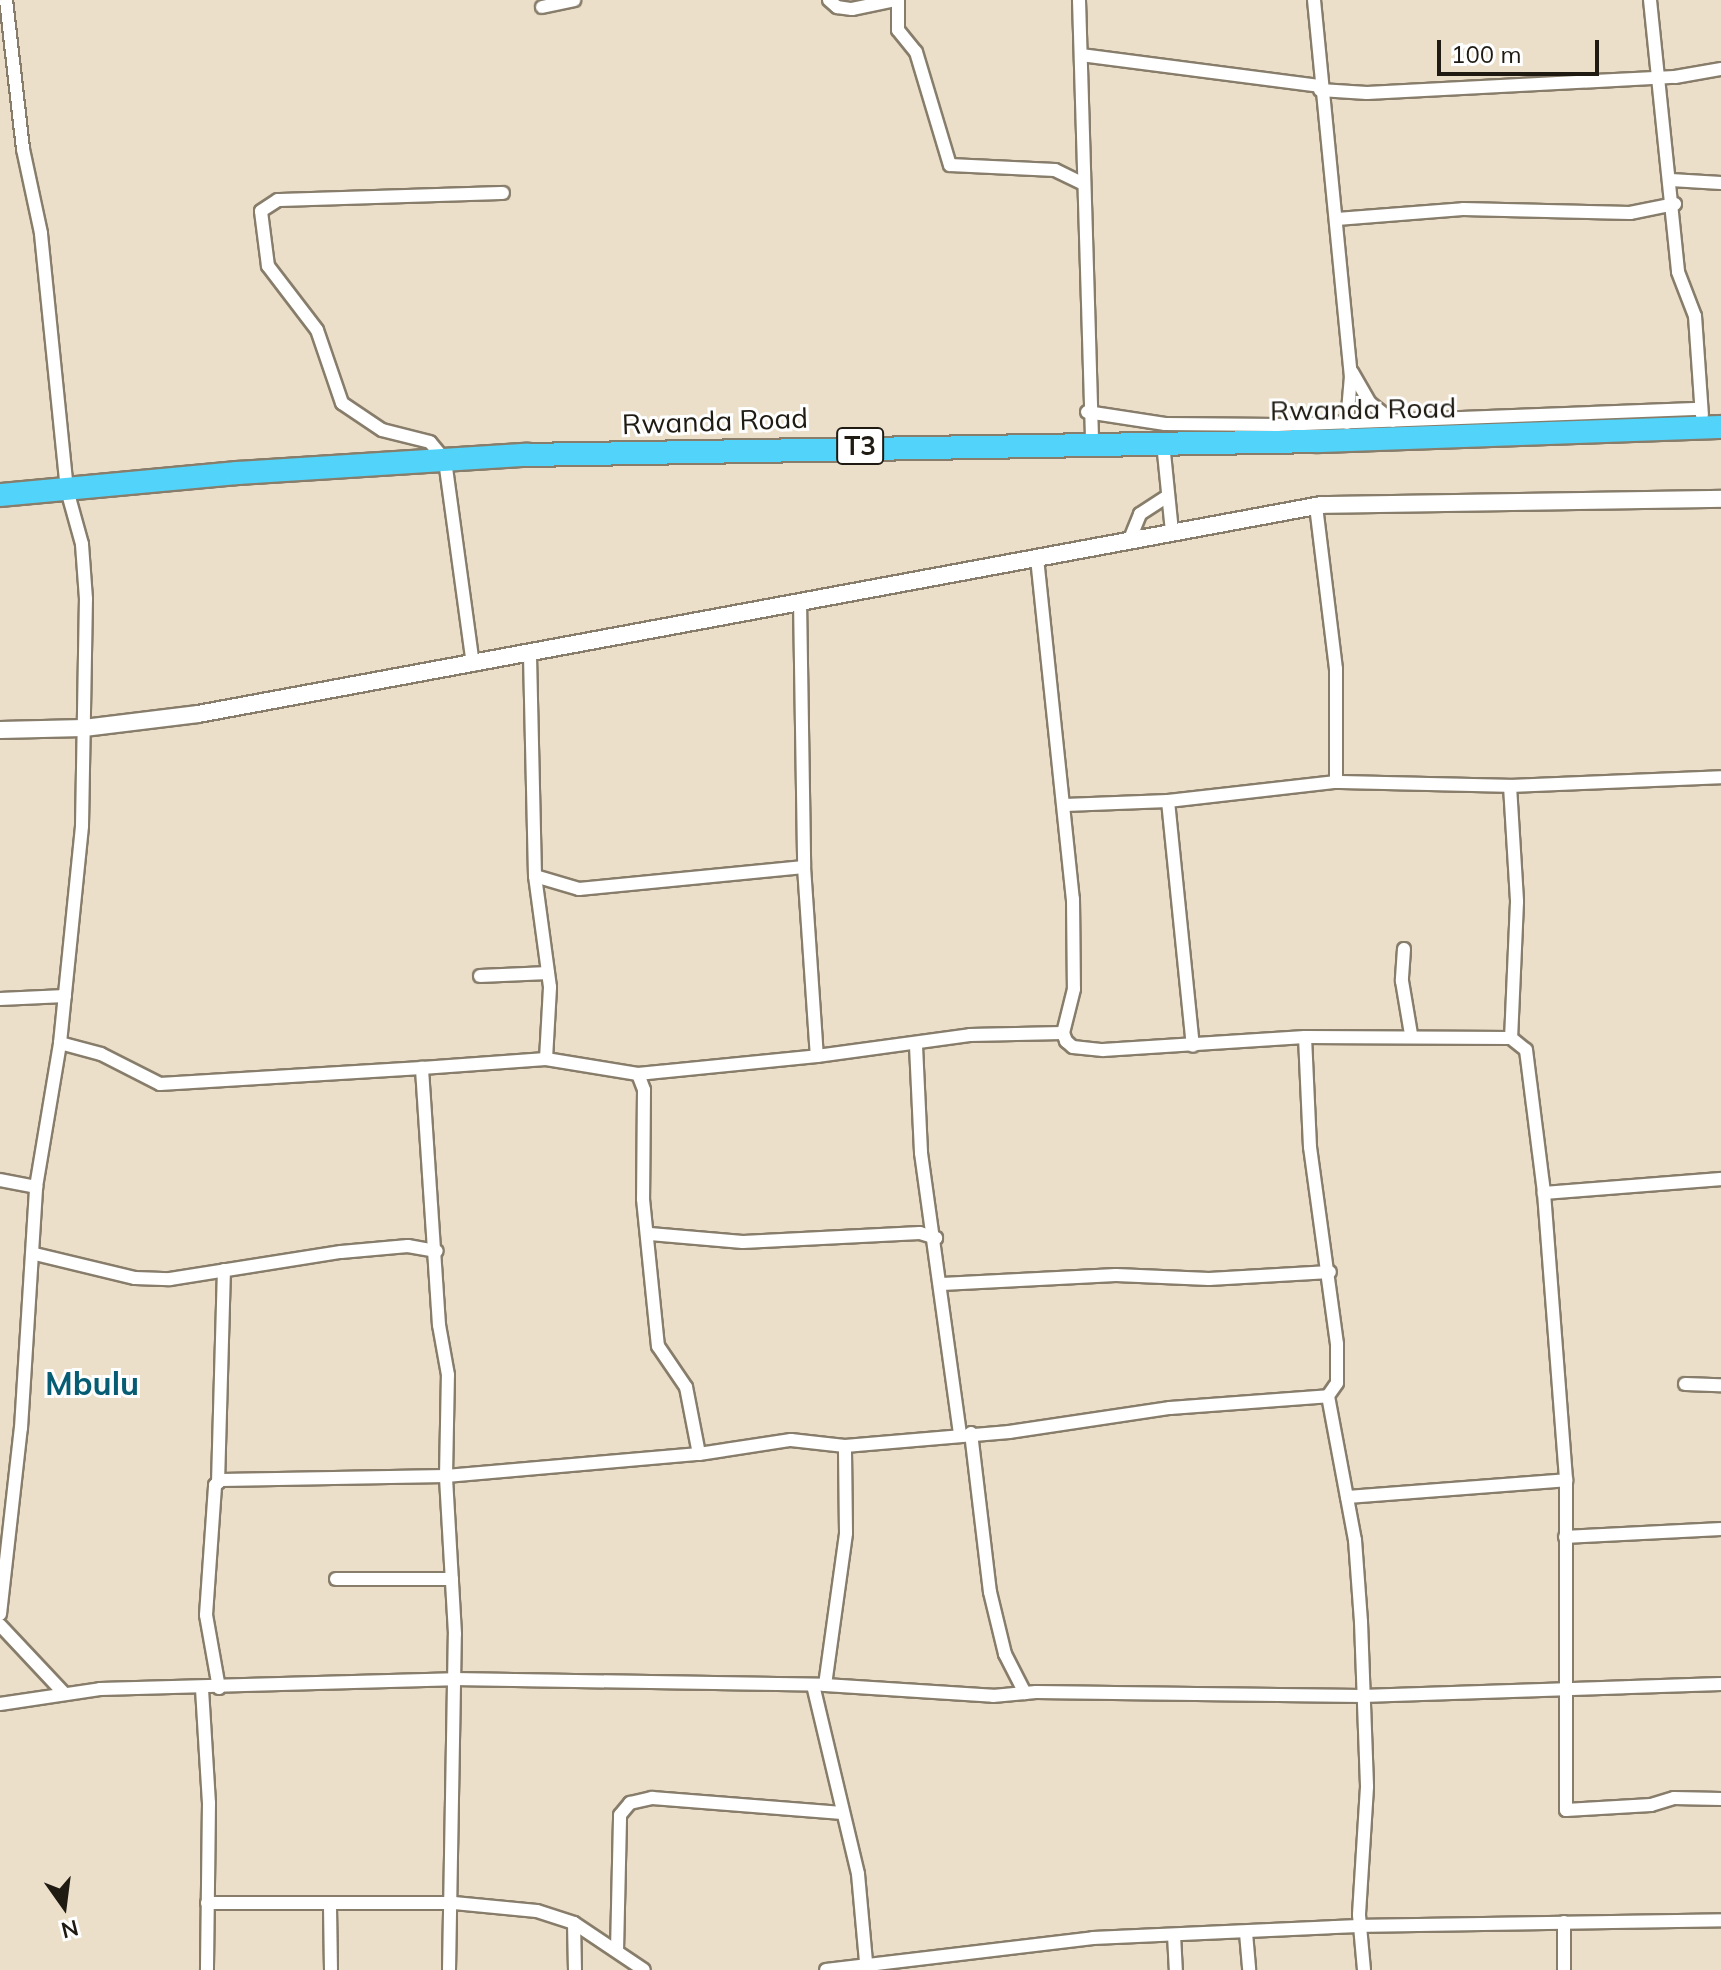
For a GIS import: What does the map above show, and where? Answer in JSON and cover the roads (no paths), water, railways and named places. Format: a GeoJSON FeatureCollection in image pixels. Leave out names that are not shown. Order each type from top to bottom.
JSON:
{"type":"FeatureCollection","features":[{"type":"Feature","properties":{"kind":"highway","name":"Rwanda Road"},"geometry":{"type":"LineString","coordinates":[[0,495],[445,460],[841,446],[1163,443],[1709,421]]}},
{"type":"Feature","properties":{"kind":"street"},"geometry":{"type":"LineString","coordinates":[[0,1614],[35,1254],[36,1187],[60,1043],[82,826],[85,585],[82,544],[67,490],[41,233],[23,149],[6,0]]}},
{"type":"Feature","properties":{"kind":"street"},"geometry":{"type":"LineString","coordinates":[[542,7],[574,0]]}},
{"type":"Feature","properties":{"kind":"street"},"geometry":{"type":"LineString","coordinates":[[829,0],[837,7],[852,9],[897,0],[898,30],[916,52],[950,165],[1055,170],[1082,183]]}},
{"type":"Feature","properties":{"kind":"street"},"geometry":{"type":"LineString","coordinates":[[1079,0],[1087,412],[1092,445]]}},
{"type":"Feature","properties":{"kind":"street"},"geometry":{"type":"LineString","coordinates":[[1314,0],[1320,88],[1337,219],[1351,369],[1347,423]]}},
{"type":"Feature","properties":{"kind":"street"},"geometry":{"type":"LineString","coordinates":[[1087,412],[1176,425],[1709,421],[1695,316],[1678,272],[1675,204],[1656,78],[1650,0]]}},
{"type":"Feature","properties":{"kind":"street"},"geometry":{"type":"LineString","coordinates":[[1081,55],[1367,93],[1656,78],[1721,69]]}},
{"type":"Feature","properties":{"kind":"street"},"geometry":{"type":"LineString","coordinates":[[1671,180],[1721,183]]}},
{"type":"Feature","properties":{"kind":"street"},"geometry":{"type":"LineString","coordinates":[[473,665],[445,460],[430,442],[382,430],[342,403],[317,330],[268,266],[261,211],[278,200],[503,193]]}},
{"type":"Feature","properties":{"kind":"street"},"geometry":{"type":"LineString","coordinates":[[1337,219],[1463,209],[1581,216],[1675,204]]}},
{"type":"Feature","properties":{"kind":"street"},"geometry":{"type":"LineString","coordinates":[[1351,369],[1370,403],[1393,421]]}},
{"type":"Feature","properties":{"kind":"street"},"geometry":{"type":"LineString","coordinates":[[1163,443],[1172,531]]}},
{"type":"Feature","properties":{"kind":"street"},"geometry":{"type":"LineString","coordinates":[[1130,539],[1140,514],[1168,496]]}},
{"type":"Feature","properties":{"kind":"street"},"geometry":{"type":"LineString","coordinates":[[0,730],[84,728],[198,714],[530,655],[800,600],[1316,506],[1721,499]]}},
{"type":"Feature","properties":{"kind":"street"},"geometry":{"type":"LineString","coordinates":[[1316,506],[1336,669],[1336,782]]}},
{"type":"Feature","properties":{"kind":"street"},"geometry":{"type":"LineString","coordinates":[[1037,558],[1065,805],[1075,947],[1074,989],[1063,1033],[1073,1047],[1193,1046],[1305,1037],[1411,1034],[1511,1038],[1526,1050],[1544,1193],[1566,1480],[1566,1810],[1651,1805],[1674,1798],[1721,1799]]}},
{"type":"Feature","properties":{"kind":"street"},"geometry":{"type":"LineString","coordinates":[[800,600],[804,867],[817,1056]]}},
{"type":"Feature","properties":{"kind":"street"},"geometry":{"type":"LineString","coordinates":[[530,655],[535,876],[548,973],[546,1059]]}},
{"type":"Feature","properties":{"kind":"street"},"geometry":{"type":"LineString","coordinates":[[1065,805],[1168,801],[1336,782],[1510,786],[1721,777]]}},
{"type":"Feature","properties":{"kind":"street"},"geometry":{"type":"LineString","coordinates":[[1510,786],[1517,902],[1511,1038]]}},
{"type":"Feature","properties":{"kind":"street"},"geometry":{"type":"LineString","coordinates":[[1168,801],[1193,1046]]}},
{"type":"Feature","properties":{"kind":"street"},"geometry":{"type":"LineString","coordinates":[[535,876],[579,889],[804,867]]}},
{"type":"Feature","properties":{"kind":"street"},"geometry":{"type":"LineString","coordinates":[[1404,949],[1402,981],[1411,1034]]}},
{"type":"Feature","properties":{"kind":"street"},"geometry":{"type":"LineString","coordinates":[[480,976],[548,973]]}},
{"type":"Feature","properties":{"kind":"street"},"geometry":{"type":"LineString","coordinates":[[0,999],[65,996]]}},
{"type":"Feature","properties":{"kind":"street"},"geometry":{"type":"LineString","coordinates":[[60,1043],[101,1054],[160,1084],[546,1059],[638,1074],[916,1046],[970,1035],[1063,1033]]}},
{"type":"Feature","properties":{"kind":"street"},"geometry":{"type":"LineString","coordinates":[[1305,1037],[1310,1147],[1330,1272],[1337,1383],[1328,1396],[1355,1540],[1367,1787],[1359,1926],[1364,1970]]}},
{"type":"Feature","properties":{"kind":"street"},"geometry":{"type":"LineString","coordinates":[[916,1046],[921,1153],[990,1592],[1005,1654],[1025,1693]]}},
{"type":"Feature","properties":{"kind":"street"},"geometry":{"type":"LineString","coordinates":[[422,1068],[437,1251],[439,1325],[448,1375],[446,1476],[452,1579],[454,1903],[449,1970]]}},
{"type":"Feature","properties":{"kind":"street"},"geometry":{"type":"LineString","coordinates":[[638,1074],[644,1090],[643,1199],[650,1234],[658,1346],[686,1387],[699,1454]]}},
{"type":"Feature","properties":{"kind":"street"},"geometry":{"type":"LineString","coordinates":[[1544,1193],[1721,1179]]}},
{"type":"Feature","properties":{"kind":"street"},"geometry":{"type":"LineString","coordinates":[[0,1180],[36,1187]]}},
{"type":"Feature","properties":{"kind":"street"},"geometry":{"type":"LineString","coordinates":[[650,1234],[743,1242],[920,1233],[936,1238]]}},
{"type":"Feature","properties":{"kind":"street"},"geometry":{"type":"LineString","coordinates":[[35,1254],[135,1278],[224,1270],[408,1246],[437,1251]]}},
{"type":"Feature","properties":{"kind":"street"},"geometry":{"type":"LineString","coordinates":[[219,1688],[206,1615],[218,1483],[224,1270]]}},
{"type":"Feature","properties":{"kind":"street"},"geometry":{"type":"LineString","coordinates":[[942,1284],[1116,1275],[1209,1279],[1330,1272]]}},
{"type":"Feature","properties":{"kind":"street"},"geometry":{"type":"LineString","coordinates":[[1685,1384],[1721,1385]]}},
{"type":"Feature","properties":{"kind":"street"},"geometry":{"type":"LineString","coordinates":[[218,1483],[239,1477],[446,1476],[699,1454],[791,1440],[845,1446],[1170,1408],[1328,1396]]}},
{"type":"Feature","properties":{"kind":"street"},"geometry":{"type":"LineString","coordinates":[[845,1446],[846,1533],[819,1685],[842,1813],[858,1874],[866,1962]]}},
{"type":"Feature","properties":{"kind":"street"},"geometry":{"type":"LineString","coordinates":[[1347,1497],[1566,1480]]}},
{"type":"Feature","properties":{"kind":"street"},"geometry":{"type":"LineString","coordinates":[[1565,1537],[1721,1529]]}},
{"type":"Feature","properties":{"kind":"street"},"geometry":{"type":"LineString","coordinates":[[336,1579],[452,1579]]}},
{"type":"Feature","properties":{"kind":"street"},"geometry":{"type":"LineString","coordinates":[[0,1625],[63,1692]]}},
{"type":"Feature","properties":{"kind":"street"},"geometry":{"type":"LineString","coordinates":[[0,1704],[63,1692],[453,1679],[819,1685],[993,1696],[1025,1693],[1362,1696],[1564,1686],[1721,1684]]}},
{"type":"Feature","properties":{"kind":"street"},"geometry":{"type":"LineString","coordinates":[[202,1689],[209,1803],[207,1970]]}},
{"type":"Feature","properties":{"kind":"street"},"geometry":{"type":"LineString","coordinates":[[617,1951],[620,1815],[630,1803],[652,1798],[842,1813]]}},
{"type":"Feature","properties":{"kind":"street"},"geometry":{"type":"LineString","coordinates":[[207,1903],[330,1907],[454,1903],[559,1915],[644,1970]]}},
{"type":"Feature","properties":{"kind":"street"},"geometry":{"type":"LineString","coordinates":[[330,1907],[331,1970]]}},
{"type":"Feature","properties":{"kind":"street"},"geometry":{"type":"LineString","coordinates":[[826,1970],[866,1962],[1174,1935],[1359,1926],[1721,1920]]}},
{"type":"Feature","properties":{"kind":"street"},"geometry":{"type":"LineString","coordinates":[[1564,1922],[1564,1970]]}},
{"type":"Feature","properties":{"kind":"street"},"geometry":{"type":"LineString","coordinates":[[574,1923],[575,1970]]}},
{"type":"Feature","properties":{"kind":"street"},"geometry":{"type":"LineString","coordinates":[[1246,1933],[1249,1970]]}},
{"type":"Feature","properties":{"kind":"street"},"geometry":{"type":"LineString","coordinates":[[1174,1935],[1176,1970]]}},
{"type":"Feature","properties":{"kind":"district","name":"Mbulu"},"geometry":{"type":"Point","coordinates":[92,1383]}}]}
